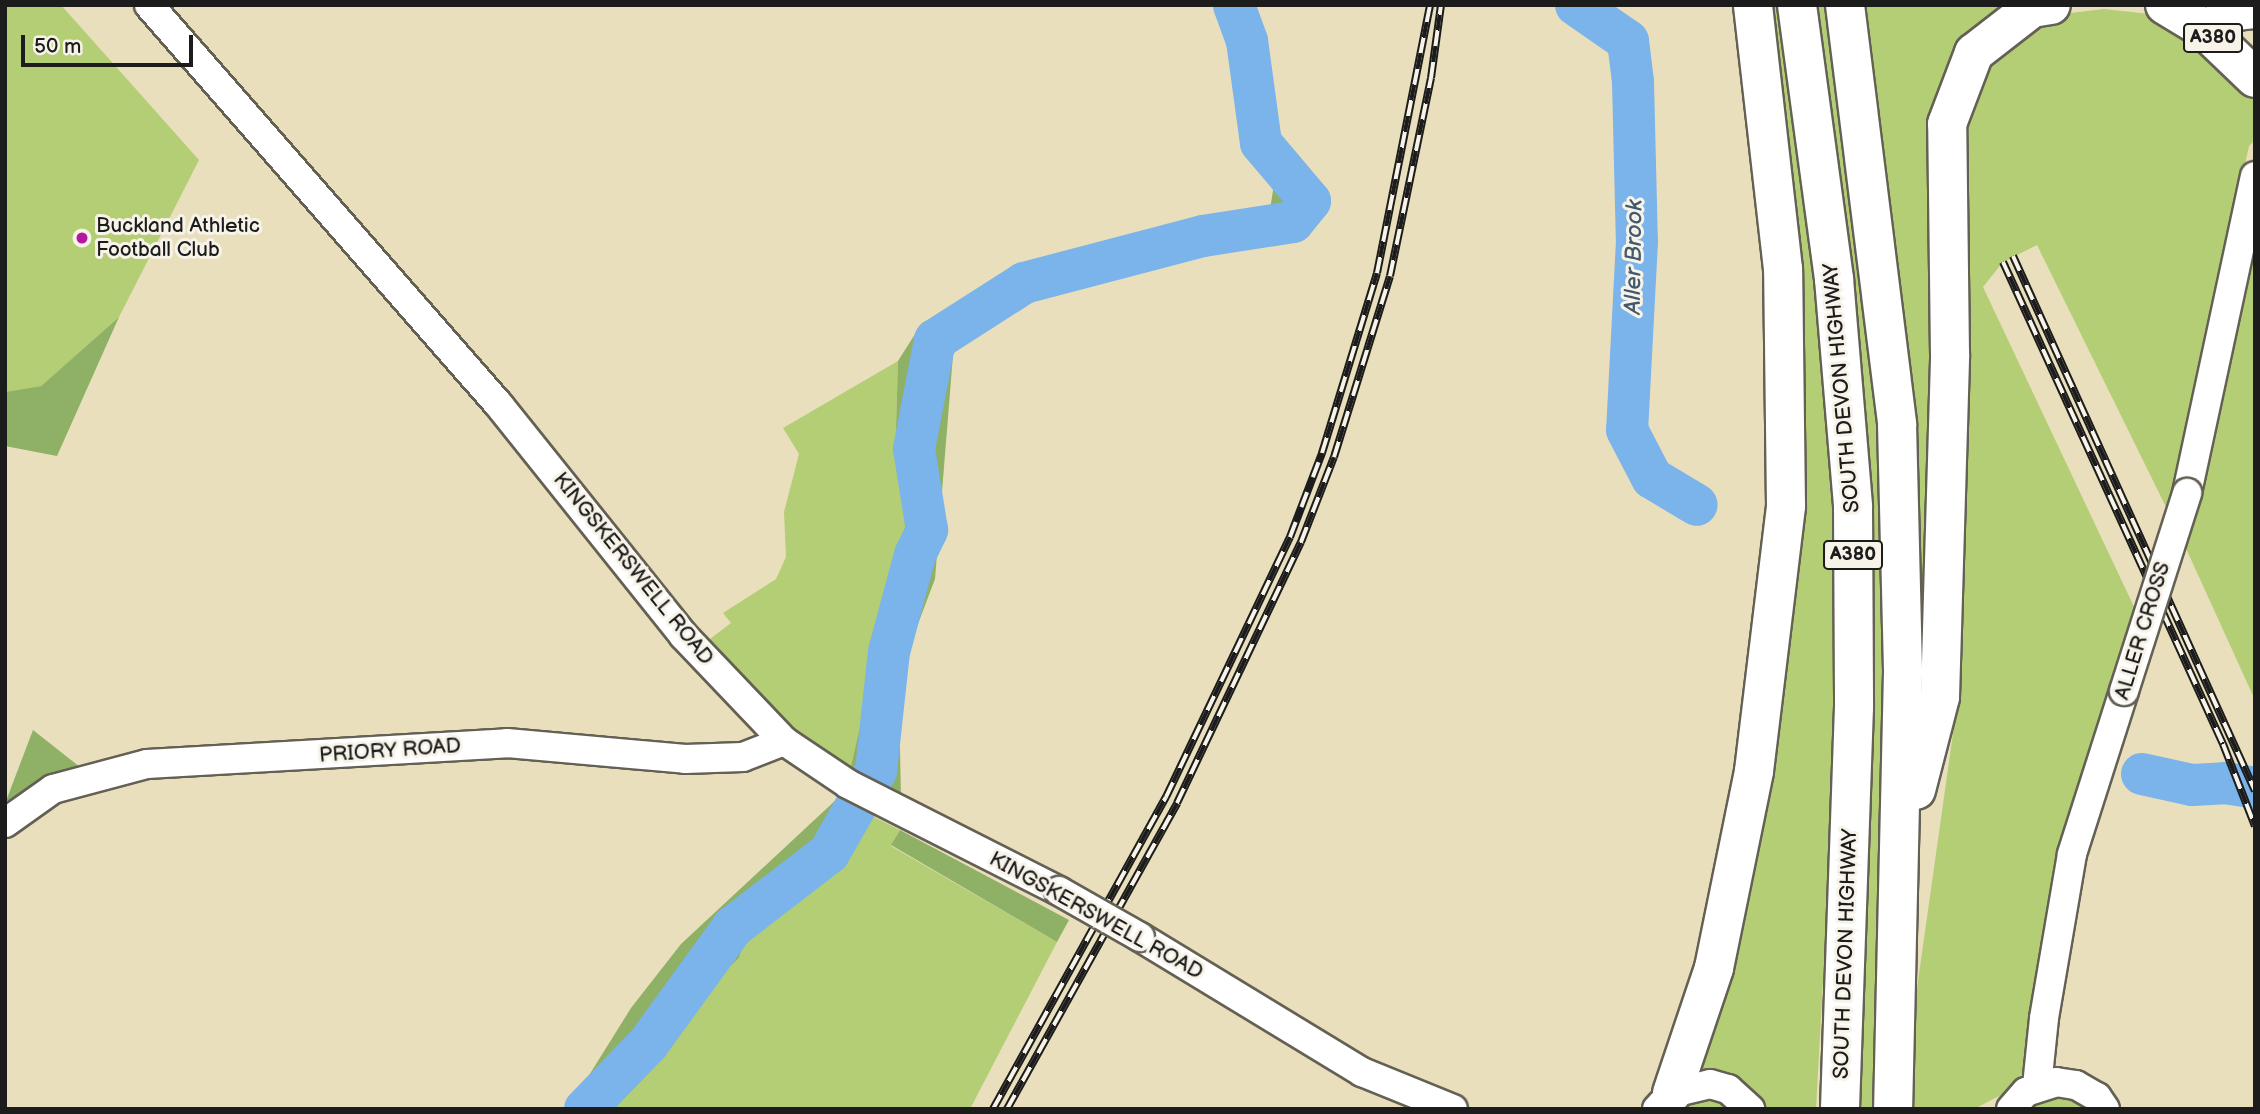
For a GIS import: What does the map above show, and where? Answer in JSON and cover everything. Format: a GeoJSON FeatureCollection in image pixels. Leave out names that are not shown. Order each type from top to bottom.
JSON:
{"type":"FeatureCollection","features":[{"type":"Feature","properties":{"kind":"highway"},"geometry":{"type":"LineString","coordinates":[[1665,1101],[1714,968],[1754,771],[1786,506],[1783,269],[1753,5]]}},
{"type":"Feature","properties":{"kind":"highway","name":"SOUTH DEVON HIGHWAY"},"geometry":{"type":"LineString","coordinates":[[1797,5],[1834,279],[1853,506],[1854,707],[1840,1109]]}},
{"type":"Feature","properties":{"kind":"highway","name":"A380"},"geometry":{"type":"LineString","coordinates":[[1845,5],[1897,425],[1903,671],[1893,1109]]}},
{"type":"Feature","properties":{"kind":"highway","name":"A380"},"geometry":{"type":"LineString","coordinates":[[1901,850],[1940,697],[1950,354],[1947,124],[1974,53],[2032,8],[2051,5]]}},
{"type":"Feature","properties":{"kind":"highway","name":"A380"},"geometry":{"type":"LineString","coordinates":[[2165,5],[2203,28],[2255,78]]}},
{"type":"Feature","properties":{"kind":"highway","name":"A380"},"geometry":{"type":"LineString","coordinates":[[2225,5],[2238,11],[2255,9]]}},
{"type":"Feature","properties":{"kind":"street","name":"KINGSKERSWELL ROAD"},"geometry":{"type":"LineString","coordinates":[[149,5],[499,405],[682,635],[784,741],[848,784],[1059,891],[1140,937],[1362,1072],[1453,1109]]}},
{"type":"Feature","properties":{"kind":"street"},"geometry":{"type":"LineString","coordinates":[[2255,53],[2255,78]]}},
{"type":"Feature","properties":{"kind":"street","name":"ALLER CROSS"},"geometry":{"type":"LineString","coordinates":[[2037,1086],[2044,1018],[2072,854],[2187,493],[2255,176]]}},
{"type":"Feature","properties":{"kind":"street","name":"PRIORY ROAD"},"geometry":{"type":"LineString","coordinates":[[5,823],[53,789],[147,764],[507,743],[685,759],[743,757],[784,741]]}},
{"type":"Feature","properties":{"kind":"street"},"geometry":{"type":"LineString","coordinates":[[1665,1101],[1710,1084],[1728,1089],[1750,1109]]}},
{"type":"Feature","properties":{"kind":"street"},"geometry":{"type":"LineString","coordinates":[[2011,1109],[2037,1086],[2076,1085],[2096,1097],[2105,1109]]}},
{"type":"Feature","properties":{"kind":"green space","name":"Buckland Athletic Football Club"},"geometry":{"type":"Polygon","coordinates":[[[5,5],[61,5],[199,160],[119,317],[41,386],[5,392],[5,5]]]}},
{"type":"Feature","properties":{"kind":"green space"},"geometry":{"type":"Polygon","coordinates":[[[1767,5],[1785,5],[1838,507],[1838,705],[1816,1109],[1766,1109],[1684,1082],[1799,507],[1767,5]]]}},
{"type":"Feature","properties":{"kind":"green space"},"geometry":{"type":"Polygon","coordinates":[[[1812,5],[1833,5],[1887,421],[1888,740],[1872,1109],[1849,1109],[1864,748],[1812,5]]]}},
{"type":"Feature","properties":{"kind":"green space"},"geometry":{"type":"Polygon","coordinates":[[[1855,5],[2016,5],[1966,48],[1934,646],[1915,677],[1855,5]]]}},
{"type":"Feature","properties":{"kind":"green space"},"geometry":{"type":"Polygon","coordinates":[[[2104,9],[2159,15],[2247,86],[2255,105],[2255,140],[2249,146],[2176,486],[2166,507],[2037,245],[2003,262],[1983,287],[2136,611],[2060,850],[2023,1073],[2001,1095],[1974,1109],[1906,1109],[1907,1059],[1958,698],[1959,126],[1981,62],[2037,17],[2104,9]]]}},
{"type":"Feature","properties":{"kind":"green space"},"geometry":{"type":"Polygon","coordinates":[[[1261,143],[1327,200],[1324,215],[1302,229],[1207,247],[1049,292],[970,327],[953,355],[935,579],[910,645],[899,701],[901,797],[868,785],[851,766],[905,528],[896,427],[898,361],[922,323],[1033,267],[1270,210],[1274,184],[1261,143]]]}},
{"type":"Feature","properties":{"kind":"green space"},"geometry":{"type":"Polygon","coordinates":[[[2255,225],[2255,700],[2184,544],[2255,225]]]}},
{"type":"Feature","properties":{"kind":"green space"},"geometry":{"type":"Polygon","coordinates":[[[119,317],[57,456],[5,446],[5,392],[41,386],[119,317]]]}},
{"type":"Feature","properties":{"kind":"green space"},"geometry":{"type":"Polygon","coordinates":[[[898,361],[896,427],[905,528],[851,766],[802,741],[779,722],[710,639],[731,623],[723,613],[776,579],[786,557],[784,512],[799,454],[783,428],[898,361]]]}},
{"type":"Feature","properties":{"kind":"green space"},"geometry":{"type":"Polygon","coordinates":[[[33,730],[85,771],[6,801],[33,730]]]}},
{"type":"Feature","properties":{"kind":"green space"},"geometry":{"type":"Polygon","coordinates":[[[839,797],[870,815],[846,847],[752,916],[739,958],[661,1031],[593,1109],[568,1109],[631,1008],[681,944],[839,797]]]}},
{"type":"Feature","properties":{"kind":"green space"},"geometry":{"type":"Polygon","coordinates":[[[870,815],[900,830],[891,846],[1057,942],[970,1109],[593,1109],[661,1031],[739,958],[752,916],[846,847],[870,815]]]}},
{"type":"Feature","properties":{"kind":"green space"},"geometry":{"type":"Polygon","coordinates":[[[900,830],[1069,920],[1057,942],[891,845],[900,830]]]}},
{"type":"Feature","properties":{"kind":"green space"},"geometry":{"type":"Polygon","coordinates":[[[2056,1088],[2098,1109],[2017,1109],[2056,1088]]]}},
{"type":"Feature","properties":{"kind":"green space"},"geometry":{"type":"Polygon","coordinates":[[[1708,1098],[1733,1109],[1676,1109],[1682,1104],[1708,1098]]]}},
{"type":"Feature","properties":{"kind":"waterway"},"geometry":{"type":"LineString","coordinates":[[585,1109],[648,1044],[733,927],[829,853],[876,771],[889,652],[915,555],[927,530],[914,449],[935,340],[1024,283],[1203,236],[1293,222],[1310,201],[1261,143],[1247,41],[1234,5]]}},
{"type":"Feature","properties":{"kind":"waterway","name":"Aller Brook"},"geometry":{"type":"LineString","coordinates":[[1576,5],[1628,41],[1633,82],[1637,241],[1627,430],[1652,478],[1697,505]]}},
{"type":"Feature","properties":{"kind":"waterway","name":"Aller Brook"},"geometry":{"type":"LineString","coordinates":[[2142,774],[2192,785],[2225,783],[2255,788]]}},
{"type":"Feature","properties":{"kind":"railway"},"geometry":{"type":"LineString","coordinates":[[993,1109],[1166,797],[1290,537],[1322,453],[1377,273],[1430,5]]}},
{"type":"Feature","properties":{"kind":"railway"},"geometry":{"type":"LineString","coordinates":[[1007,1109],[1177,803],[1301,542],[1334,457],[1390,276],[1431,78],[1441,5]]}},
{"type":"Feature","properties":{"kind":"railway"},"geometry":{"type":"LineString","coordinates":[[2013,256],[2255,791]]}},
{"type":"Feature","properties":{"kind":"railway"},"geometry":{"type":"LineString","coordinates":[[2003,262],[2223,744],[2255,826]]}},
{"type":"Feature","properties":{"kind":"place","name":"Buckland Athletic Football Club"},"geometry":{"type":"Point","coordinates":[82,238]}}]}
